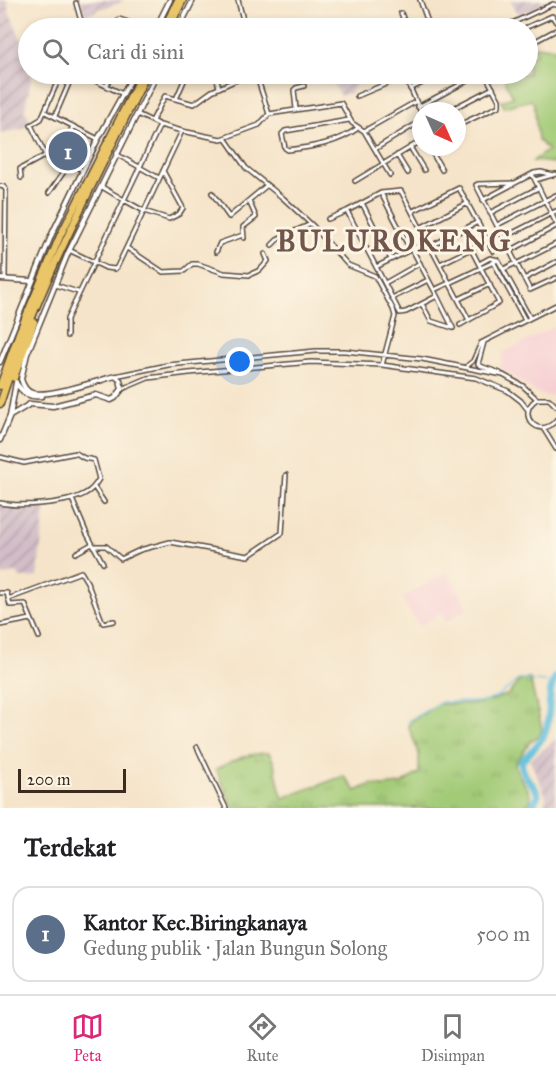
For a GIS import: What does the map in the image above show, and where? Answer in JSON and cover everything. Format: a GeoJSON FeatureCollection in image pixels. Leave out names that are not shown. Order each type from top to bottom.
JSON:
{"type":"FeatureCollection","features":[{"type":"Feature","properties":{"kind":"highway"},"geometry":{"type":"LineString","coordinates":[[169,18],[178,0]]}},
{"type":"Feature","properties":{"kind":"highway"},"geometry":{"type":"LineString","coordinates":[[174,18],[183,0]]}},
{"type":"Feature","properties":{"kind":"highway"},"geometry":{"type":"LineString","coordinates":[[0,386],[19,333],[60,236],[137,84]]}},
{"type":"Feature","properties":{"kind":"highway"},"geometry":{"type":"LineString","coordinates":[[0,404],[23,338],[62,246],[142,84]]}},
{"type":"Feature","properties":{"kind":"highway"},"geometry":{"type":"LineString","coordinates":[[15,380],[32,326],[60,258],[62,246]]}},
{"type":"Feature","properties":{"kind":"street"},"geometry":{"type":"LineString","coordinates":[[161,18],[170,0]]}},
{"type":"Feature","properties":{"kind":"street"},"geometry":{"type":"LineString","coordinates":[[184,18],[193,0]]}},
{"type":"Feature","properties":{"kind":"street"},"geometry":{"type":"LineString","coordinates":[[238,0],[242,18]]}},
{"type":"Feature","properties":{"kind":"street"},"geometry":{"type":"LineString","coordinates":[[420,0],[426,18]]}},
{"type":"Feature","properties":{"kind":"street"},"geometry":{"type":"LineString","coordinates":[[76,3],[80,18]]}},
{"type":"Feature","properties":{"kind":"street"},"geometry":{"type":"LineString","coordinates":[[523,18],[553,4],[556,5]]}},
{"type":"Feature","properties":{"kind":"street"},"geometry":{"type":"LineString","coordinates":[[401,13],[403,18]]}},
{"type":"Feature","properties":{"kind":"street"},"geometry":{"type":"LineString","coordinates":[[538,22],[552,16],[556,22]]}},
{"type":"Feature","properties":{"kind":"street"},"geometry":{"type":"LineString","coordinates":[[538,40],[556,30]]}},
{"type":"Feature","properties":{"kind":"street"},"geometry":{"type":"LineString","coordinates":[[57,84],[40,120],[31,125],[47,154],[82,170]]}},
{"type":"Feature","properties":{"kind":"street"},"geometry":{"type":"LineString","coordinates":[[55,116],[69,84]]}},
{"type":"Feature","properties":{"kind":"street"},"geometry":{"type":"LineString","coordinates":[[102,84],[123,94]]}},
{"type":"Feature","properties":{"kind":"street"},"geometry":{"type":"LineString","coordinates":[[0,362],[52,234],[82,170],[128,84]]}},
{"type":"Feature","properties":{"kind":"street"},"geometry":{"type":"LineString","coordinates":[[152,84],[69,250],[27,354],[21,379],[26,390],[33,393],[53,392],[168,365],[316,351],[384,355],[466,366],[503,375]]}},
{"type":"Feature","properties":{"kind":"street"},"geometry":{"type":"LineString","coordinates":[[176,99],[183,84]]}},
{"type":"Feature","properties":{"kind":"street"},"geometry":{"type":"LineString","coordinates":[[152,121],[164,97],[194,104],[226,84]]}},
{"type":"Feature","properties":{"kind":"street"},"geometry":{"type":"LineString","coordinates":[[259,84],[269,114]]}},
{"type":"Feature","properties":{"kind":"street"},"geometry":{"type":"LineString","coordinates":[[357,96],[384,84]]}},
{"type":"Feature","properties":{"kind":"street"},"geometry":{"type":"LineString","coordinates":[[408,84],[415,102]]}},
{"type":"Feature","properties":{"kind":"street"},"geometry":{"type":"LineString","coordinates":[[410,89],[419,84]]}},
{"type":"Feature","properties":{"kind":"street"},"geometry":{"type":"LineString","coordinates":[[427,102],[461,84]]}},
{"type":"Feature","properties":{"kind":"street"},"geometry":{"type":"LineString","coordinates":[[466,122],[499,106],[499,100],[491,84]]}},
{"type":"Feature","properties":{"kind":"street"},"geometry":{"type":"LineString","coordinates":[[296,109],[294,90],[304,86]]}},
{"type":"Feature","properties":{"kind":"street"},"geometry":{"type":"LineString","coordinates":[[465,102],[493,88]]}},
{"type":"Feature","properties":{"kind":"street"},"geometry":{"type":"LineString","coordinates":[[137,114],[182,132],[225,138],[259,125],[269,114],[338,102],[342,104],[350,120],[364,131],[390,175]]}},
{"type":"Feature","properties":{"kind":"street"},"geometry":{"type":"LineString","coordinates":[[364,131],[412,104]]}},
{"type":"Feature","properties":{"kind":"street"},"geometry":{"type":"LineString","coordinates":[[45,112],[98,139]]}},
{"type":"Feature","properties":{"kind":"street"},"geometry":{"type":"LineString","coordinates":[[350,120],[285,131],[282,134],[285,148],[288,150],[325,144],[350,134],[358,128]]}},
{"type":"Feature","properties":{"kind":"street"},"geometry":{"type":"LineString","coordinates":[[67,336],[67,319],[78,292],[160,125]]}},
{"type":"Feature","properties":{"kind":"street"},"geometry":{"type":"LineString","coordinates":[[58,158],[74,126]]}},
{"type":"Feature","properties":{"kind":"street"},"geometry":{"type":"LineString","coordinates":[[375,149],[412,126]]}},
{"type":"Feature","properties":{"kind":"street"},"geometry":{"type":"LineString","coordinates":[[69,250],[106,268],[115,269],[182,132]]}},
{"type":"Feature","properties":{"kind":"street"},"geometry":{"type":"LineString","coordinates":[[21,178],[19,170],[47,154],[57,138]]}},
{"type":"Feature","properties":{"kind":"street"},"geometry":{"type":"LineString","coordinates":[[225,138],[246,168],[311,224],[348,265],[372,274],[378,280],[395,316],[382,365]]}},
{"type":"Feature","properties":{"kind":"street"},"geometry":{"type":"LineString","coordinates":[[355,181],[410,147],[424,170]]}},
{"type":"Feature","properties":{"kind":"street"},"geometry":{"type":"LineString","coordinates":[[116,154],[160,178]]}},
{"type":"Feature","properties":{"kind":"street"},"geometry":{"type":"LineString","coordinates":[[397,156],[408,173]]}},
{"type":"Feature","properties":{"kind":"street"},"geometry":{"type":"LineString","coordinates":[[434,156],[442,170]]}},
{"type":"Feature","properties":{"kind":"street"},"geometry":{"type":"LineString","coordinates":[[49,193],[70,163]]}},
{"type":"Feature","properties":{"kind":"street"},"geometry":{"type":"LineString","coordinates":[[100,186],[144,211],[169,219],[183,210],[182,204],[163,171]]}},
{"type":"Feature","properties":{"kind":"street"},"geometry":{"type":"LineString","coordinates":[[483,200],[532,174],[541,172],[554,175]]}},
{"type":"Feature","properties":{"kind":"street"},"geometry":{"type":"LineString","coordinates":[[510,251],[556,225],[532,174]]}},
{"type":"Feature","properties":{"kind":"street"},"geometry":{"type":"LineString","coordinates":[[534,180],[554,175]]}},
{"type":"Feature","properties":{"kind":"street"},"geometry":{"type":"LineString","coordinates":[[514,183],[477,184],[476,186],[529,289],[532,291],[556,278]]}},
{"type":"Feature","properties":{"kind":"street"},"geometry":{"type":"LineString","coordinates":[[0,186],[6,190],[2,279],[32,281]]}},
{"type":"Feature","properties":{"kind":"street"},"geometry":{"type":"LineString","coordinates":[[212,193],[228,216],[266,186]]}},
{"type":"Feature","properties":{"kind":"street"},"geometry":{"type":"LineString","coordinates":[[413,211],[456,188],[460,189],[493,251]]}},
{"type":"Feature","properties":{"kind":"street"},"geometry":{"type":"LineString","coordinates":[[490,213],[538,188]]}},
{"type":"Feature","properties":{"kind":"street"},"geometry":{"type":"LineString","coordinates":[[328,219],[381,193],[400,190],[422,227],[469,320]]}},
{"type":"Feature","properties":{"kind":"street"},"geometry":{"type":"LineString","coordinates":[[381,193],[453,328],[430,321],[422,304]]}},
{"type":"Feature","properties":{"kind":"street"},"geometry":{"type":"LineString","coordinates":[[497,225],[556,195]]}},
{"type":"Feature","properties":{"kind":"street"},"geometry":{"type":"LineString","coordinates":[[216,252],[220,243],[243,237],[243,227],[256,217],[249,201]]}},
{"type":"Feature","properties":{"kind":"street"},"geometry":{"type":"LineString","coordinates":[[362,203],[391,259]]}},
{"type":"Feature","properties":{"kind":"street"},"geometry":{"type":"LineString","coordinates":[[422,227],[468,203]]}},
{"type":"Feature","properties":{"kind":"street"},"geometry":{"type":"LineString","coordinates":[[0,211],[6,210]]}},
{"type":"Feature","properties":{"kind":"street"},"geometry":{"type":"LineString","coordinates":[[347,211],[402,314],[437,296]]}},
{"type":"Feature","properties":{"kind":"street"},"geometry":{"type":"LineString","coordinates":[[503,238],[556,211]]}},
{"type":"Feature","properties":{"kind":"street"},"geometry":{"type":"LineString","coordinates":[[431,246],[478,222]]}},
{"type":"Feature","properties":{"kind":"street"},"geometry":{"type":"LineString","coordinates":[[272,245],[279,238],[311,224]]}},
{"type":"Feature","properties":{"kind":"street"},"geometry":{"type":"LineString","coordinates":[[0,236],[5,236]]}},
{"type":"Feature","properties":{"kind":"street"},"geometry":{"type":"LineString","coordinates":[[375,265],[428,241]]}},
{"type":"Feature","properties":{"kind":"street"},"geometry":{"type":"LineString","coordinates":[[440,264],[487,241]]}},
{"type":"Feature","properties":{"kind":"street"},"geometry":{"type":"LineString","coordinates":[[499,272],[556,244]]}},
{"type":"Feature","properties":{"kind":"street"},"geometry":{"type":"LineString","coordinates":[[127,248],[163,272],[184,271],[192,264],[198,264],[224,273],[253,274],[265,266],[268,261],[265,254]]}},
{"type":"Feature","properties":{"kind":"street"},"geometry":{"type":"LineString","coordinates":[[460,325],[499,303],[471,249]]}},
{"type":"Feature","properties":{"kind":"street"},"geometry":{"type":"LineString","coordinates":[[479,264],[490,258],[498,260],[530,318]]}},
{"type":"Feature","properties":{"kind":"street"},"geometry":{"type":"LineString","coordinates":[[434,290],[498,260]]}},
{"type":"Feature","properties":{"kind":"street"},"geometry":{"type":"LineString","coordinates":[[524,279],[556,262]]}},
{"type":"Feature","properties":{"kind":"street"},"geometry":{"type":"LineString","coordinates":[[384,283],[420,263]]}},
{"type":"Feature","properties":{"kind":"street"},"geometry":{"type":"LineString","coordinates":[[494,263],[525,321]]}},
{"type":"Feature","properties":{"kind":"street"},"geometry":{"type":"LineString","coordinates":[[392,298],[428,280]]}},
{"type":"Feature","properties":{"kind":"street"},"geometry":{"type":"LineString","coordinates":[[459,300],[490,284]]}},
{"type":"Feature","properties":{"kind":"street"},"geometry":{"type":"LineString","coordinates":[[55,285],[78,292]]}},
{"type":"Feature","properties":{"kind":"street"},"geometry":{"type":"LineString","coordinates":[[508,289],[513,286]]}},
{"type":"Feature","properties":{"kind":"street"},"geometry":{"type":"LineString","coordinates":[[515,302],[520,299]]}},
{"type":"Feature","properties":{"kind":"street"},"geometry":{"type":"LineString","coordinates":[[466,366],[473,361],[479,346],[484,342],[556,305]]}},
{"type":"Feature","properties":{"kind":"street"},"geometry":{"type":"LineString","coordinates":[[484,342],[478,364],[523,386],[537,399]]}},
{"type":"Feature","properties":{"kind":"street"},"geometry":{"type":"LineString","coordinates":[[10,416],[22,407],[30,405],[53,406],[96,395],[111,400],[122,389],[148,378],[311,362],[382,365],[476,378],[508,391],[521,401],[528,410],[533,424],[543,428],[556,449]]}},
{"type":"Feature","properties":{"kind":"street"},"geometry":{"type":"LineString","coordinates":[[115,376],[120,380],[122,389]]}},
{"type":"Feature","properties":{"kind":"street"},"geometry":{"type":"LineString","coordinates":[[15,380],[30,397]]}},
{"type":"Feature","properties":{"kind":"street"},"geometry":{"type":"LineString","coordinates":[[0,440],[10,416],[15,380]]}},
{"type":"Feature","properties":{"kind":"street"},"geometry":{"type":"LineString","coordinates":[[30,405],[24,400],[53,392]]}},
{"type":"Feature","properties":{"kind":"street"},"geometry":{"type":"LineString","coordinates":[[528,410],[537,399],[554,400],[556,406]]}},
{"type":"Feature","properties":{"kind":"street"},"geometry":{"type":"LineString","coordinates":[[543,428],[556,421]]}},
{"type":"Feature","properties":{"kind":"street"},"geometry":{"type":"LineString","coordinates":[[0,458],[24,464],[76,453],[94,461],[99,479],[86,493],[72,499],[18,505],[0,503]]}},
{"type":"Feature","properties":{"kind":"street"},"geometry":{"type":"LineString","coordinates":[[76,553],[93,545],[106,546],[121,559],[140,550],[170,542],[248,556],[282,533],[286,475]]}},
{"type":"Feature","properties":{"kind":"street"},"geometry":{"type":"LineString","coordinates":[[94,487],[104,502]]}},
{"type":"Feature","properties":{"kind":"street"},"geometry":{"type":"LineString","coordinates":[[72,499],[104,563]]}},
{"type":"Feature","properties":{"kind":"street"},"geometry":{"type":"LineString","coordinates":[[8,599],[81,572],[103,622],[114,621]]}},
{"type":"Feature","properties":{"kind":"street"},"geometry":{"type":"LineString","coordinates":[[0,593],[7,593],[10,605],[25,604],[39,637]]}},
{"type":"Feature","properties":{"kind":"street"},"geometry":{"type":"LineString","coordinates":[[0,625],[31,619]]}},
{"type":"Feature","properties":{"kind":"street"},"geometry":{"type":"LineString","coordinates":[[197,747],[226,808]]}},
{"type":"Feature","properties":{"kind":"shaded area"},"geometry":{"type":"Polygon","coordinates":[[[0,0],[7,0],[18,32],[18,84],[30,84],[24,113],[27,113],[30,123],[21,129],[0,134],[0,0]]]}},
{"type":"Feature","properties":{"kind":"shaded area"},"geometry":{"type":"Polygon","coordinates":[[[80,0],[125,0],[85,15],[80,0]]]}},
{"type":"Feature","properties":{"kind":"shaded area"},"geometry":{"type":"Polygon","coordinates":[[[510,0],[554,0],[519,15],[510,0]]]}},
{"type":"Feature","properties":{"kind":"shaded area"},"geometry":{"type":"Polygon","coordinates":[[[334,84],[356,84],[350,93],[340,96],[334,84]]]}},
{"type":"Feature","properties":{"kind":"shaded area"},"geometry":{"type":"Polygon","coordinates":[[[556,326],[556,395],[546,396],[537,393],[501,368],[503,353],[556,326]]]}},
{"type":"Feature","properties":{"kind":"shaded area"},"geometry":{"type":"Polygon","coordinates":[[[0,505],[17,507],[46,505],[37,577],[20,578],[17,572],[0,575],[0,505]]]}},
{"type":"Feature","properties":{"kind":"shaded area"},"geometry":{"type":"Polygon","coordinates":[[[447,572],[469,608],[446,622],[441,614],[419,626],[402,598],[447,572]]]}},
{"type":"Feature","properties":{"kind":"shaded area"},"geometry":{"type":"Polygon","coordinates":[[[556,739],[556,808],[542,808],[546,797],[530,760],[556,739]]]}},
{"type":"Feature","properties":{"kind":"green space"},"geometry":{"type":"Polygon","coordinates":[[[538,46],[556,48],[556,163],[533,161],[548,150],[538,140],[534,103],[531,100],[504,107],[501,101],[513,97],[507,84],[538,84],[538,46]]]}},
{"type":"Feature","properties":{"kind":"green space"},"geometry":{"type":"Polygon","coordinates":[[[530,679],[542,729],[540,735],[530,742],[515,764],[530,793],[531,799],[526,808],[233,808],[216,769],[235,760],[269,753],[274,762],[283,798],[344,776],[356,791],[371,784],[382,786],[401,784],[419,773],[419,754],[408,725],[414,719],[438,704],[476,704],[493,700],[509,694],[518,682],[530,679]]]}},
{"type":"Feature","properties":{"kind":"waterway"},"geometry":{"type":"LineString","coordinates":[[531,808],[538,795],[526,777],[521,762],[545,733],[551,690],[556,677]]}},
{"type":"Feature","properties":{"kind":"waterway"},"geometry":{"type":"LineString","coordinates":[[408,721],[442,702],[485,702],[499,696],[519,679],[552,683]]}},
{"type":"Feature","properties":{"kind":"place","name":"Kantor Kec.Biringkanaya"},"geometry":{"type":"Point","coordinates":[68,151]}},
{"type":"Feature","properties":{"kind":"district","name":"BULUROKENG"},"geometry":{"type":"Point","coordinates":[394,241]}}]}
